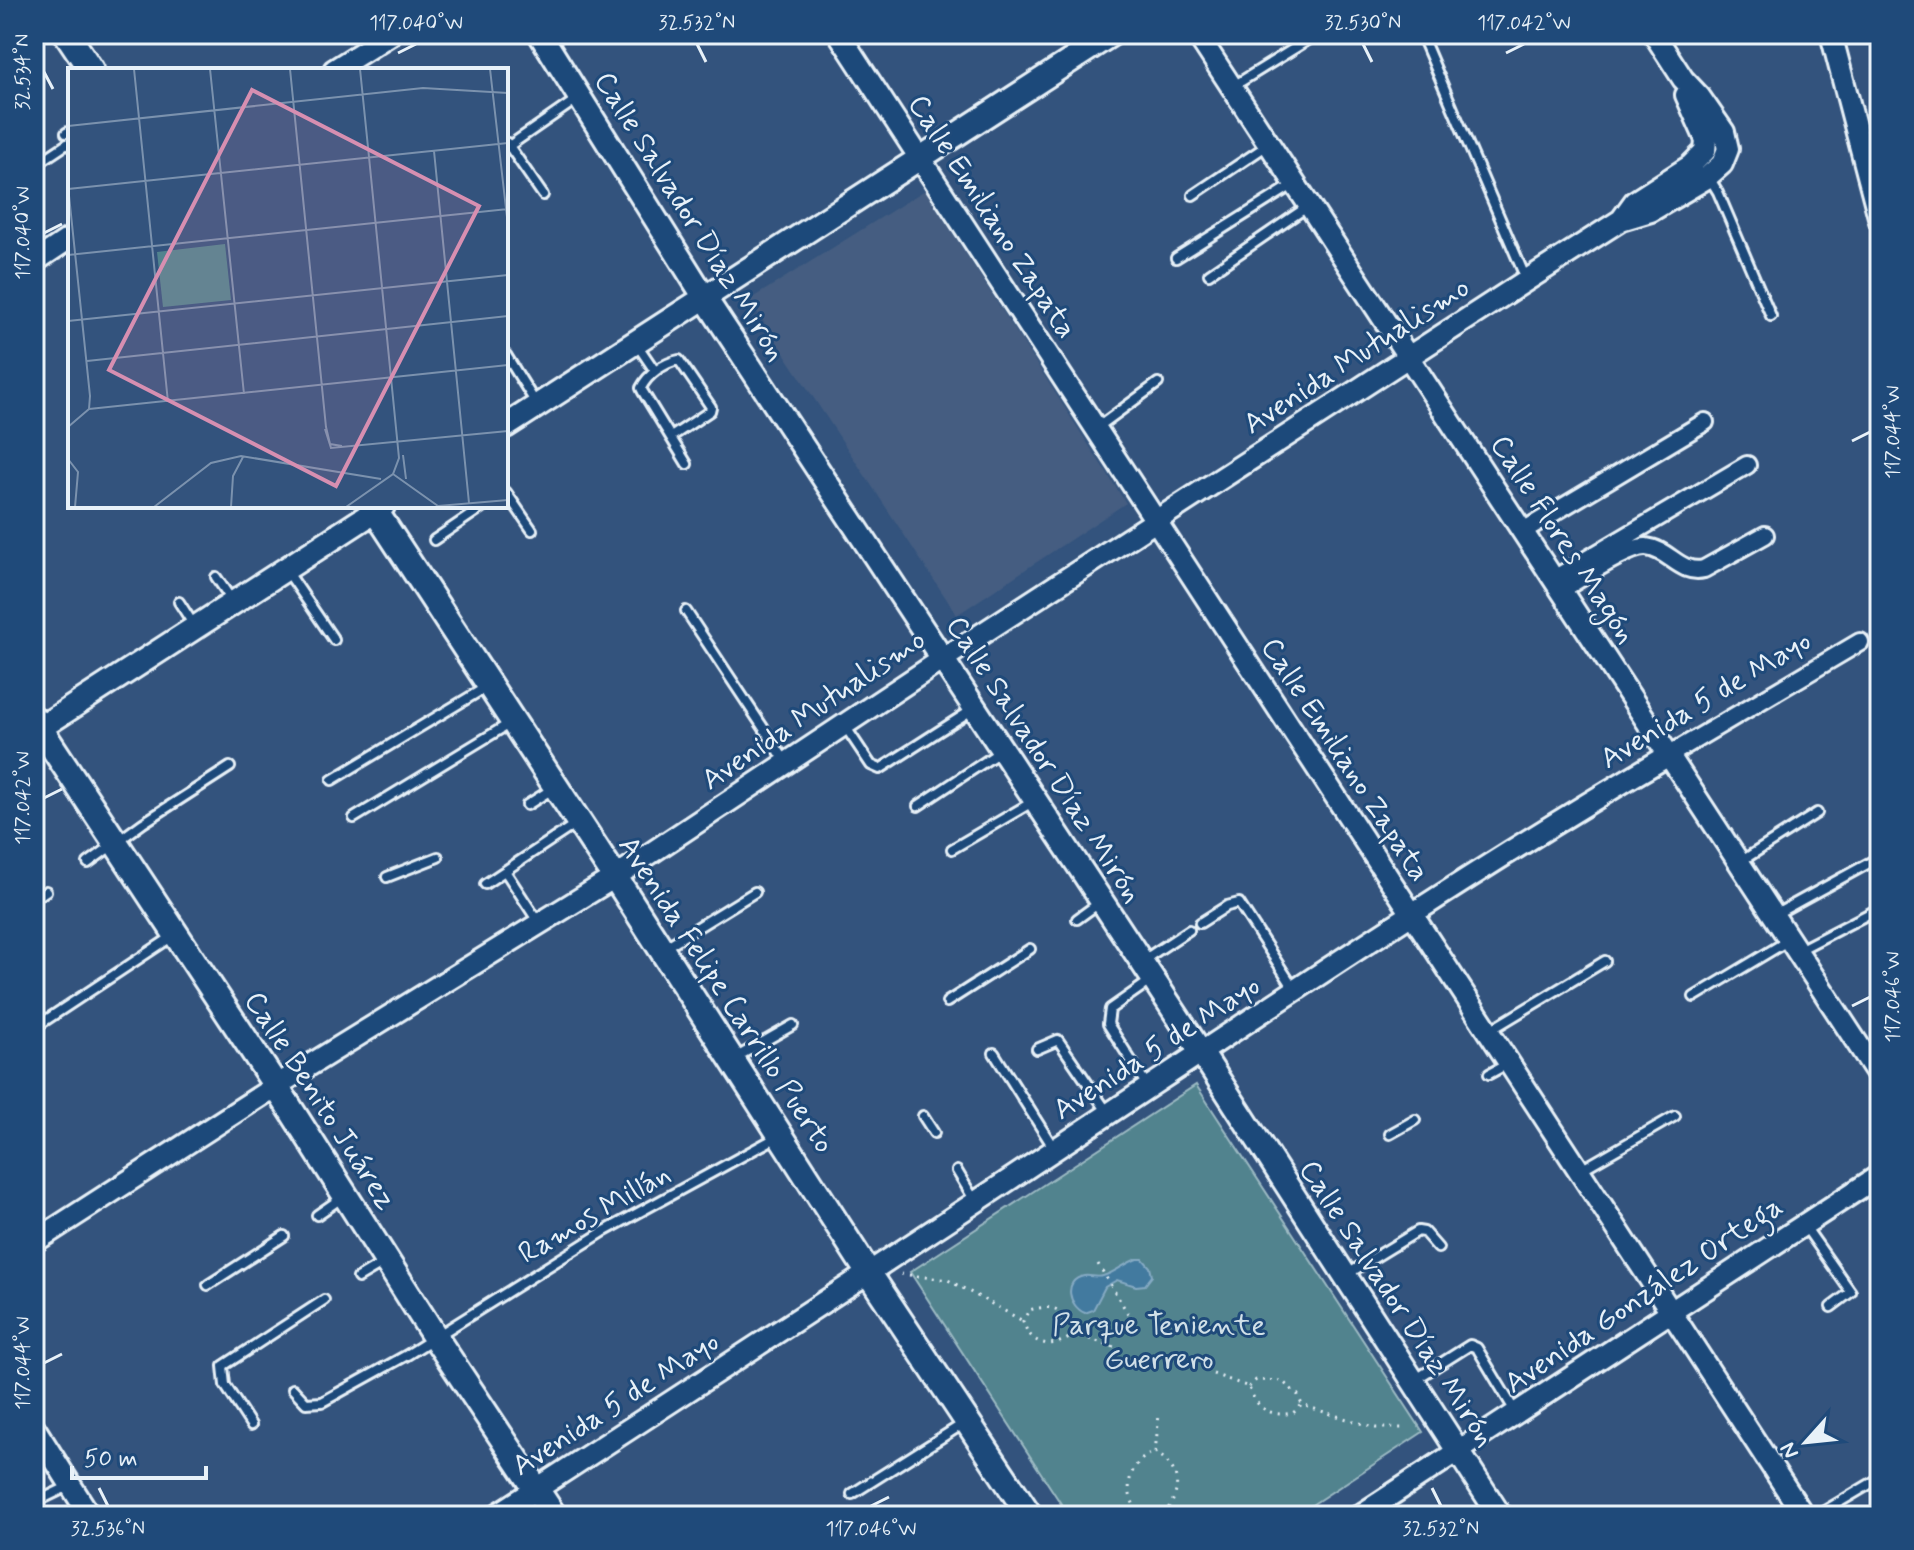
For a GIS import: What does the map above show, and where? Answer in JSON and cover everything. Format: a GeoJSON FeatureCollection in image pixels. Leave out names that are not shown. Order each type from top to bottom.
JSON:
{"type":"FeatureCollection","features":[{"type":"Feature","properties":{"kind":"main road"},"geometry":{"type":"LineString","coordinates":[[67,34],[90,68]]}},
{"type":"Feature","properties":{"kind":"main road","name":"Calle Salvador Díaz Mirón"},"geometry":{"type":"LineString","coordinates":[[540,34],[705,298],[1201,1052],[1500,1516]]}},
{"type":"Feature","properties":{"kind":"main road"},"geometry":{"type":"LineString","coordinates":[[508,425],[1112,34]]}},
{"type":"Feature","properties":{"kind":"main road"},"geometry":{"type":"LineString","coordinates":[[36,726],[195,628],[377,508]]}},
{"type":"Feature","properties":{"kind":"main road","name":"Avenida Felipe Carrillo Puerto"},"geometry":{"type":"LineString","coordinates":[[377,508],[779,1136],[1030,1516]]}},
{"type":"Feature","properties":{"kind":"main road","name":"Calle Benito Juárez"},"geometry":{"type":"LineString","coordinates":[[36,726],[276,1086],[435,1337],[554,1516]]}},
{"type":"Feature","properties":{"kind":"street"},"geometry":{"type":"LineString","coordinates":[[336,68],[370,40],[391,34]]}},
{"type":"Feature","properties":{"kind":"street","name":"Calle Emiliano Zapata"},"geometry":{"type":"LineString","coordinates":[[839,34],[1804,1516]]}},
{"type":"Feature","properties":{"kind":"street","name":"Calle Flores Magón"},"geometry":{"type":"LineString","coordinates":[[1197,34],[1880,1078]]}},
{"type":"Feature","properties":{"kind":"street"},"geometry":{"type":"LineString","coordinates":[[1654,34],[1683,79],[1724,132],[1728,149],[1715,170]]}},
{"type":"Feature","properties":{"kind":"street"},"geometry":{"type":"LineString","coordinates":[[1831,34],[1880,221]]}},
{"type":"Feature","properties":{"kind":"street","name":"Avenida Mutualismo"},"geometry":{"type":"LineString","coordinates":[[1621,220],[1634,202],[1690,166],[1705,151],[1706,140],[1685,92],[1683,79]]}},
{"type":"Feature","properties":{"kind":"street","name":"Avenida Mutualismo"},"geometry":{"type":"LineString","coordinates":[[34,1242],[276,1086],[615,877],[943,659],[1621,220],[1651,211],[1715,170]]}},
{"type":"Feature","properties":{"kind":"street"},"geometry":{"type":"LineString","coordinates":[[34,262],[68,239]]}},
{"type":"Feature","properties":{"kind":"street"},"geometry":{"type":"LineString","coordinates":[[1523,531],[1705,422]]}},
{"type":"Feature","properties":{"kind":"street"},"geometry":{"type":"LineString","coordinates":[[1557,585],[1747,465]]}},
{"type":"Feature","properties":{"kind":"street"},"geometry":{"type":"LineString","coordinates":[[1557,585],[1645,547],[1656,550],[1683,567],[1695,571],[1704,569],[1765,535]]}},
{"type":"Feature","properties":{"kind":"street","name":"Avenida 5 de Mayo"},"geometry":{"type":"LineString","coordinates":[[495,1516],[1411,913],[1542,830],[1860,642]]}},
{"type":"Feature","properties":{"kind":"street","name":"Avenida González Ortega"},"geometry":{"type":"LineString","coordinates":[[1359,1516],[1880,1175]]}},
{"type":"Feature","properties":{"kind":"street"},"geometry":{"type":"LineString","coordinates":[[37,1439],[90,1516]]}},
{"type":"Feature","properties":{"kind":"lane"},"geometry":{"type":"LineString","coordinates":[[1421,34],[1527,280]]}},
{"type":"Feature","properties":{"kind":"lane"},"geometry":{"type":"LineString","coordinates":[[1232,87],[1316,35]]}},
{"type":"Feature","properties":{"kind":"lane"},"geometry":{"type":"LineString","coordinates":[[543,195],[508,144],[581,97]]}},
{"type":"Feature","properties":{"kind":"lane"},"geometry":{"type":"LineString","coordinates":[[34,166],[68,136]]}},
{"type":"Feature","properties":{"kind":"lane"},"geometry":{"type":"LineString","coordinates":[[1193,195],[1269,144]]}},
{"type":"Feature","properties":{"kind":"lane"},"geometry":{"type":"LineString","coordinates":[[1715,170],[1724,205],[1771,316]]}},
{"type":"Feature","properties":{"kind":"lane"},"geometry":{"type":"LineString","coordinates":[[1176,258],[1295,183]]}},
{"type":"Feature","properties":{"kind":"lane"},"geometry":{"type":"LineString","coordinates":[[1209,274],[1310,206]]}},
{"type":"Feature","properties":{"kind":"lane"},"geometry":{"type":"LineString","coordinates":[[636,342],[655,371]]}},
{"type":"Feature","properties":{"kind":"lane"},"geometry":{"type":"LineString","coordinates":[[508,358],[538,406]]}},
{"type":"Feature","properties":{"kind":"lane"},"geometry":{"type":"LineString","coordinates":[[671,437],[710,411],[711,407],[679,360],[655,371],[641,388],[687,464]]}},
{"type":"Feature","properties":{"kind":"lane"},"geometry":{"type":"LineString","coordinates":[[1096,428],[1158,383]]}},
{"type":"Feature","properties":{"kind":"lane"},"geometry":{"type":"LineString","coordinates":[[508,495],[532,530]]}},
{"type":"Feature","properties":{"kind":"lane"},"geometry":{"type":"LineString","coordinates":[[434,540],[481,508]]}},
{"type":"Feature","properties":{"kind":"lane"},"geometry":{"type":"LineString","coordinates":[[286,569],[334,640]]}},
{"type":"Feature","properties":{"kind":"lane"},"geometry":{"type":"LineString","coordinates":[[216,577],[234,603]]}},
{"type":"Feature","properties":{"kind":"lane"},"geometry":{"type":"LineString","coordinates":[[179,602],[195,628]]}},
{"type":"Feature","properties":{"kind":"lane"},"geometry":{"type":"LineString","coordinates":[[686,611],[786,763]]}},
{"type":"Feature","properties":{"kind":"lane"},"geometry":{"type":"LineString","coordinates":[[332,780],[489,686]]}},
{"type":"Feature","properties":{"kind":"lane"},"geometry":{"type":"LineString","coordinates":[[844,724],[871,765],[880,769],[975,708]]}},
{"type":"Feature","properties":{"kind":"lane"},"geometry":{"type":"LineString","coordinates":[[354,818],[512,722]]}},
{"type":"Feature","properties":{"kind":"lane"},"geometry":{"type":"LineString","coordinates":[[918,806],[1003,749]]}},
{"type":"Feature","properties":{"kind":"lane"},"geometry":{"type":"LineString","coordinates":[[88,863],[230,767]]}},
{"type":"Feature","properties":{"kind":"lane"},"geometry":{"type":"LineString","coordinates":[[527,805],[554,788]]}},
{"type":"Feature","properties":{"kind":"lane"},"geometry":{"type":"LineString","coordinates":[[952,849],[1036,800]]}},
{"type":"Feature","properties":{"kind":"lane"},"geometry":{"type":"LineString","coordinates":[[1739,862],[1817,813]]}},
{"type":"Feature","properties":{"kind":"lane"},"geometry":{"type":"LineString","coordinates":[[485,884],[578,823]]}},
{"type":"Feature","properties":{"kind":"lane"},"geometry":{"type":"LineString","coordinates":[[387,877],[438,857]]}},
{"type":"Feature","properties":{"kind":"lane"},"geometry":{"type":"LineString","coordinates":[[1774,915],[1880,857]]}},
{"type":"Feature","properties":{"kind":"lane"},"geometry":{"type":"LineString","coordinates":[[505,871],[540,923]]}},
{"type":"Feature","properties":{"kind":"lane"},"geometry":{"type":"LineString","coordinates":[[34,899],[46,891]]}},
{"type":"Feature","properties":{"kind":"lane"},"geometry":{"type":"LineString","coordinates":[[661,950],[755,892]]}},
{"type":"Feature","properties":{"kind":"lane"},"geometry":{"type":"LineString","coordinates":[[1077,919],[1102,901]]}},
{"type":"Feature","properties":{"kind":"lane"},"geometry":{"type":"LineString","coordinates":[[1200,923],[1227,906],[1239,903],[1296,991]]}},
{"type":"Feature","properties":{"kind":"lane"},"geometry":{"type":"LineString","coordinates":[[1694,997],[1794,945],[1822,936],[1880,908]]}},
{"type":"Feature","properties":{"kind":"lane"},"geometry":{"type":"LineString","coordinates":[[1148,1087],[1108,1024],[1107,1016],[1147,970],[1189,930]]}},
{"type":"Feature","properties":{"kind":"lane"},"geometry":{"type":"LineString","coordinates":[[34,1028],[175,935]]}},
{"type":"Feature","properties":{"kind":"lane"},"geometry":{"type":"LineString","coordinates":[[947,1002],[1030,949]]}},
{"type":"Feature","properties":{"kind":"lane"},"geometry":{"type":"LineString","coordinates":[[1488,1031],[1605,961]]}},
{"type":"Feature","properties":{"kind":"lane"},"geometry":{"type":"LineString","coordinates":[[731,1060],[793,1025]]}},
{"type":"Feature","properties":{"kind":"lane"},"geometry":{"type":"LineString","coordinates":[[1037,1049],[1058,1040],[1108,1114]]}},
{"type":"Feature","properties":{"kind":"lane"},"geometry":{"type":"LineString","coordinates":[[994,1053],[1055,1150]]}},
{"type":"Feature","properties":{"kind":"lane"},"geometry":{"type":"LineString","coordinates":[[1489,1074],[1509,1063]]}},
{"type":"Feature","properties":{"kind":"lane"},"geometry":{"type":"LineString","coordinates":[[923,1116],[934,1133]]}},
{"type":"Feature","properties":{"kind":"lane"},"geometry":{"type":"LineString","coordinates":[[1579,1171],[1675,1116]]}},
{"type":"Feature","properties":{"kind":"lane"},"geometry":{"type":"LineString","coordinates":[[1390,1134],[1415,1120]]}},
{"type":"Feature","properties":{"kind":"lane","name":"Ramos Millán"},"geometry":{"type":"LineString","coordinates":[[293,1389],[306,1403],[322,1402],[435,1337],[603,1232],[779,1136]]}},
{"type":"Feature","properties":{"kind":"lane"},"geometry":{"type":"LineString","coordinates":[[957,1171],[975,1202]]}},
{"type":"Feature","properties":{"kind":"lane"},"geometry":{"type":"LineString","coordinates":[[317,1215],[346,1195]]}},
{"type":"Feature","properties":{"kind":"lane"},"geometry":{"type":"LineString","coordinates":[[1803,1224],[1851,1292],[1831,1307]]}},
{"type":"Feature","properties":{"kind":"lane"},"geometry":{"type":"LineString","coordinates":[[1345,1276],[1418,1231],[1424,1232],[1438,1248]]}},
{"type":"Feature","properties":{"kind":"lane"},"geometry":{"type":"LineString","coordinates":[[208,1285],[284,1236]]}},
{"type":"Feature","properties":{"kind":"lane"},"geometry":{"type":"LineString","coordinates":[[358,1278],[387,1260]]}},
{"type":"Feature","properties":{"kind":"lane"},"geometry":{"type":"LineString","coordinates":[[251,1425],[225,1385],[223,1366],[324,1300]]}},
{"type":"Feature","properties":{"kind":"lane"},"geometry":{"type":"LineString","coordinates":[[1413,1381],[1470,1345],[1477,1348],[1517,1414]]}},
{"type":"Feature","properties":{"kind":"lane"},"geometry":{"type":"LineString","coordinates":[[852,1494],[967,1421]]}},
{"type":"Feature","properties":{"kind":"lane"},"geometry":{"type":"LineString","coordinates":[[1816,1516],[1880,1478]]}},
{"type":"Feature","properties":{"kind":"lane"},"geometry":{"type":"LineString","coordinates":[[34,1503],[71,1486]]}},
{"type":"Feature","properties":{"kind":"path"},"geometry":{"type":"LineString","coordinates":[[1098,1264],[1133,1322]]}},
{"type":"Feature","properties":{"kind":"path"},"geometry":{"type":"LineString","coordinates":[[868,1272],[925,1275],[948,1280],[1023,1321]]}},
{"type":"Feature","properties":{"kind":"path"},"geometry":{"type":"LineString","coordinates":[[1043,1306],[1056,1309],[1068,1316],[1075,1334],[1064,1342],[1052,1345],[1037,1342],[1026,1332],[1023,1321],[1029,1310],[1043,1306]]}},
{"type":"Feature","properties":{"kind":"path"},"geometry":{"type":"LineString","coordinates":[[1075,1334],[1114,1347]]}},
{"type":"Feature","properties":{"kind":"path"},"geometry":{"type":"LineString","coordinates":[[1213,1374],[1249,1387],[1259,1407],[1272,1413],[1293,1413],[1302,1405]]}},
{"type":"Feature","properties":{"kind":"path"},"geometry":{"type":"LineString","coordinates":[[1249,1387],[1256,1380],[1282,1381],[1298,1395],[1302,1405]]}},
{"type":"Feature","properties":{"kind":"path"},"geometry":{"type":"LineString","coordinates":[[1302,1405],[1376,1428],[1408,1428]]}},
{"type":"Feature","properties":{"kind":"path"},"geometry":{"type":"LineString","coordinates":[[1155,1452],[1159,1415]]}},
{"type":"Feature","properties":{"kind":"path"},"geometry":{"type":"LineString","coordinates":[[1143,1516],[1130,1495],[1129,1478],[1144,1455],[1155,1452],[1169,1460],[1176,1475],[1172,1505],[1162,1516]]}},
{"type":"Feature","properties":{"kind":"shaded area"},"geometry":{"type":"Polygon","coordinates":[[[925,190],[1126,503],[957,615],[749,300],[925,190]]]}},
{"type":"Feature","properties":{"kind":"shaded area"},"geometry":{"type":"Polygon","coordinates":[[[1137,1259],[1143,1259],[1150,1267],[1152,1276],[1145,1285],[1136,1286],[1117,1280],[1105,1287],[1093,1310],[1085,1313],[1079,1310],[1070,1294],[1070,1288],[1077,1278],[1107,1275],[1137,1259]]]}},
{"type":"Feature","properties":{"kind":"green space","name":"Parque Teniente Guerrero"},"geometry":{"type":"Polygon","coordinates":[[[1196,1085],[1423,1432],[1295,1516],[1069,1516],[910,1272],[1196,1085]]]}}]}
